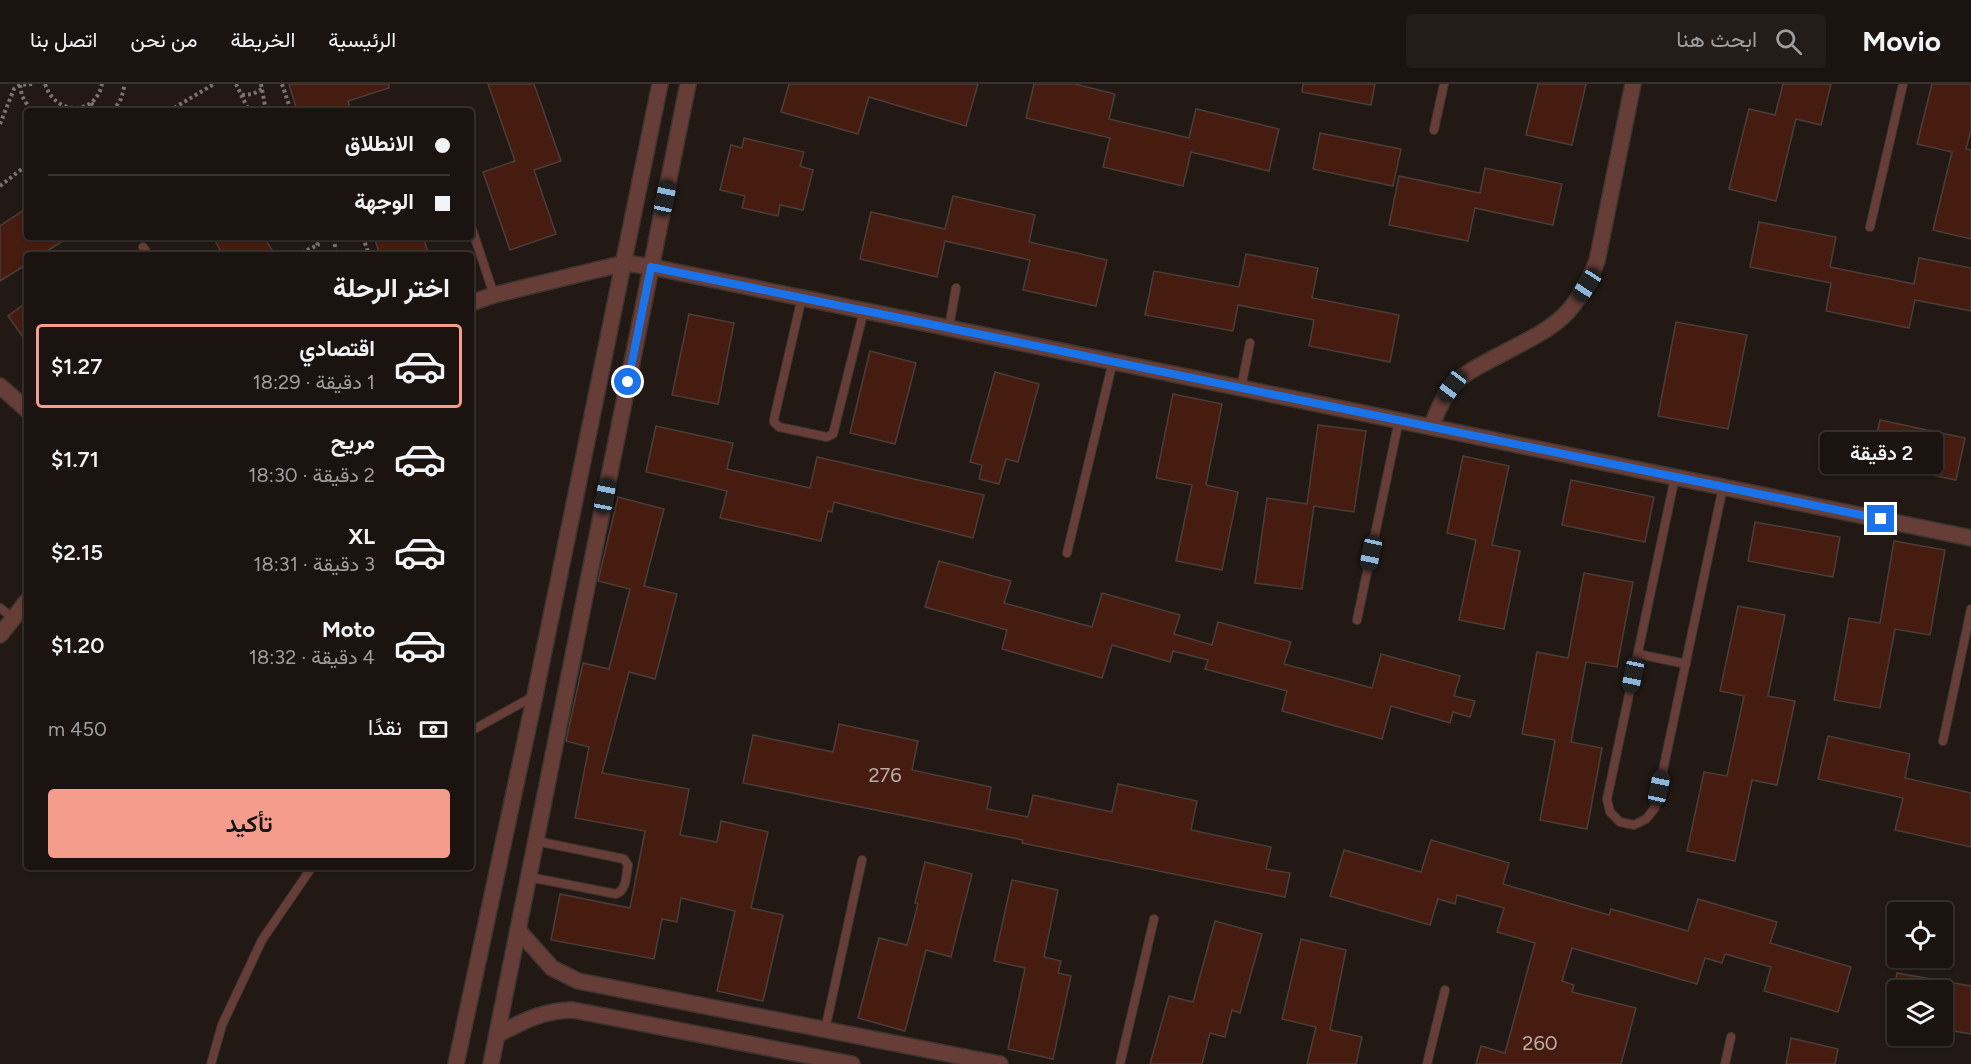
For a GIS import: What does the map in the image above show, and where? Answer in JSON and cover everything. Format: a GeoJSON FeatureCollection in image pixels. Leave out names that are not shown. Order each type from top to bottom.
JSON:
{"type":"FeatureCollection","features":[{"type":"Feature","properties":{"kind":"street"},"geometry":{"type":"LineString","coordinates":[[456,1064],[535,695],[660,84]]}},
{"type":"Feature","properties":{"kind":"street"},"geometry":{"type":"LineString","coordinates":[[491,1064],[688,84]]}},
{"type":"Feature","properties":{"kind":"street"},"geometry":{"type":"LineString","coordinates":[[1431,427],[1443,398],[1452,386],[1477,367],[1556,325],[1574,307],[1587,285],[1596,261],[1633,84]]}},
{"type":"Feature","properties":{"kind":"street"},"geometry":{"type":"LineString","coordinates":[[474,302],[625,262],[1971,538]]}},
{"type":"Feature","properties":{"kind":"street"},"geometry":{"type":"LineString","coordinates":[[0,386],[24,407]]}},
{"type":"Feature","properties":{"kind":"street"},"geometry":{"type":"LineString","coordinates":[[0,635],[24,605]]}},
{"type":"Feature","properties":{"kind":"street"},"geometry":{"type":"LineString","coordinates":[[518,930],[552,968],[578,981],[1000,1064]]}},
{"type":"Feature","properties":{"kind":"street"},"geometry":{"type":"LineString","coordinates":[[497,1035],[543,1012],[573,1010],[852,1064]]}},
{"type":"Feature","properties":{"kind":"lane"},"geometry":{"type":"LineString","coordinates":[[1434,130],[1444,84]]}},
{"type":"Feature","properties":{"kind":"lane"},"geometry":{"type":"LineString","coordinates":[[1870,227],[1903,84]]}},
{"type":"Feature","properties":{"kind":"lane"},"geometry":{"type":"LineString","coordinates":[[474,235],[494,295]]}},
{"type":"Feature","properties":{"kind":"lane"},"geometry":{"type":"LineString","coordinates":[[949,327],[957,288]]}},
{"type":"Feature","properties":{"kind":"lane"},"geometry":{"type":"LineString","coordinates":[[802,297],[774,419],[779,427],[827,437],[835,431],[864,310]]}},
{"type":"Feature","properties":{"kind":"lane"},"geometry":{"type":"LineString","coordinates":[[1241,387],[1250,343]]}},
{"type":"Feature","properties":{"kind":"lane"},"geometry":{"type":"LineString","coordinates":[[1067,553],[1113,361]]}},
{"type":"Feature","properties":{"kind":"lane"},"geometry":{"type":"LineString","coordinates":[[1357,620],[1399,420]]}},
{"type":"Feature","properties":{"kind":"lane"},"geometry":{"type":"LineString","coordinates":[[1675,477],[1607,799],[1610,813],[1620,822],[1634,825],[1646,819],[1654,808],[1723,487]]}},
{"type":"Feature","properties":{"kind":"lane"},"geometry":{"type":"LineString","coordinates":[[0,608],[13,618]]}},
{"type":"Feature","properties":{"kind":"lane"},"geometry":{"type":"LineString","coordinates":[[1943,741],[1971,609]]}},
{"type":"Feature","properties":{"kind":"lane"},"geometry":{"type":"LineString","coordinates":[[1638,654],[1686,664]]}},
{"type":"Feature","properties":{"kind":"lane"},"geometry":{"type":"LineString","coordinates":[[474,729],[535,695]]}},
{"type":"Feature","properties":{"kind":"lane"},"geometry":{"type":"LineString","coordinates":[[529,877],[616,894],[624,887],[628,865],[624,859],[536,841]]}},
{"type":"Feature","properties":{"kind":"lane"},"geometry":{"type":"LineString","coordinates":[[825,1030],[862,860]]}},
{"type":"Feature","properties":{"kind":"lane"},"geometry":{"type":"LineString","coordinates":[[211,1064],[222,1025],[262,940],[310,870]]}},
{"type":"Feature","properties":{"kind":"lane"},"geometry":{"type":"LineString","coordinates":[[1120,1064],[1154,919]]}},
{"type":"Feature","properties":{"kind":"lane"},"geometry":{"type":"LineString","coordinates":[[1427,1064],[1445,990]]}},
{"type":"Feature","properties":{"kind":"lane"},"geometry":{"type":"LineString","coordinates":[[1725,1064],[1731,1037]]}},
{"type":"Feature","properties":{"kind":"path"},"geometry":{"type":"LineString","coordinates":[[0,124],[14,89],[20,85],[33,84]]}},
{"type":"Feature","properties":{"kind":"path"},"geometry":{"type":"LineString","coordinates":[[45,84],[52,99],[66,107],[83,107],[91,103],[97,97],[102,84]]}},
{"type":"Feature","properties":{"kind":"path"},"geometry":{"type":"LineString","coordinates":[[116,108],[125,84]]}},
{"type":"Feature","properties":{"kind":"path"},"geometry":{"type":"LineString","coordinates":[[174,108],[214,84]]}},
{"type":"Feature","properties":{"kind":"path"},"geometry":{"type":"LineString","coordinates":[[236,84],[248,108]]}},
{"type":"Feature","properties":{"kind":"path"},"geometry":{"type":"LineString","coordinates":[[282,84],[290,108]]}},
{"type":"Feature","properties":{"kind":"path"},"geometry":{"type":"LineString","coordinates":[[20,85],[22,96],[29,108]]}},
{"type":"Feature","properties":{"kind":"path"},"geometry":{"type":"LineString","coordinates":[[242,95],[253,94],[261,87],[265,108]]}},
{"type":"Feature","properties":{"kind":"path"},"geometry":{"type":"LineString","coordinates":[[91,103],[95,108]]}},
{"type":"Feature","properties":{"kind":"path"},"geometry":{"type":"LineString","coordinates":[[0,186],[24,167]]}},
{"type":"Feature","properties":{"kind":"path"},"geometry":{"type":"LineString","coordinates":[[305,252],[318,245],[316,240]]}},
{"type":"Feature","properties":{"kind":"building"},"geometry":{"type":"Polygon","coordinates":[[[289,84],[389,84],[389,88],[348,101],[350,108],[296,108],[289,84]]]}},
{"type":"Feature","properties":{"kind":"building"},"geometry":{"type":"Polygon","coordinates":[[[488,84],[534,84],[561,161],[534,170],[556,234],[510,250],[483,172],[515,161],[488,84]]]}},
{"type":"Feature","properties":{"kind":"building"},"geometry":{"type":"Polygon","coordinates":[[[789,84],[978,84],[966,126],[869,97],[858,134],[781,112],[789,84]]]}},
{"type":"Feature","properties":{"kind":"building"},"geometry":{"type":"Polygon","coordinates":[[[1034,84],[1075,84],[1115,94],[1109,119],[1189,138],[1196,109],[1279,129],[1269,171],[1191,152],[1183,186],[1103,167],[1110,138],[1026,118],[1034,84]]]}},
{"type":"Feature","properties":{"kind":"building"},"geometry":{"type":"Polygon","coordinates":[[[1303,84],[1375,84],[1371,105],[1302,92],[1303,84]]]}},
{"type":"Feature","properties":{"kind":"building"},"geometry":{"type":"Polygon","coordinates":[[[1538,84],[1586,84],[1572,145],[1526,135],[1538,84]]]}},
{"type":"Feature","properties":{"kind":"building"},"geometry":{"type":"Polygon","coordinates":[[[1783,84],[1831,84],[1821,125],[1796,119],[1776,201],[1729,189],[1749,109],[1775,115],[1783,84]]]}},
{"type":"Feature","properties":{"kind":"building"},"geometry":{"type":"Polygon","coordinates":[[[1932,84],[1971,84],[1971,130],[1966,149],[1971,150],[1971,239],[1933,230],[1952,152],[1917,144],[1932,84]]]}},
{"type":"Feature","properties":{"kind":"building"},"geometry":{"type":"Polygon","coordinates":[[[1320,133],[1401,149],[1393,186],[1313,169],[1320,133]]]}},
{"type":"Feature","properties":{"kind":"building"},"geometry":{"type":"Polygon","coordinates":[[[744,138],[804,152],[800,166],[813,170],[803,210],[780,205],[778,216],[742,208],[745,196],[720,190],[731,145],[742,148],[744,138]]]}},
{"type":"Feature","properties":{"kind":"building"},"geometry":{"type":"Polygon","coordinates":[[[1485,168],[1562,184],[1553,225],[1475,208],[1468,241],[1389,225],[1399,176],[1480,193],[1485,168]]]}},
{"type":"Feature","properties":{"kind":"building"},"geometry":{"type":"Polygon","coordinates":[[[953,196],[1035,215],[1029,242],[1107,260],[1096,306],[1023,290],[1030,260],[945,241],[937,277],[860,259],[871,212],[945,229],[953,196]]]}},
{"type":"Feature","properties":{"kind":"building"},"geometry":{"type":"Polygon","coordinates":[[[24,210],[24,240],[64,240],[46,252],[24,252],[24,266],[0,281],[0,226],[24,210]]]}},
{"type":"Feature","properties":{"kind":"building"},"geometry":{"type":"Polygon","coordinates":[[[1759,222],[1836,237],[1830,267],[1914,284],[1919,258],[1971,268],[1971,311],[1915,300],[1909,328],[1826,311],[1831,283],[1750,267],[1759,222]]]}},
{"type":"Feature","properties":{"kind":"building"},"geometry":{"type":"Polygon","coordinates":[[[215,240],[266,240],[273,252],[221,252],[215,240]]]}},
{"type":"Feature","properties":{"kind":"building"},"geometry":{"type":"Polygon","coordinates":[[[375,240],[424,240],[428,252],[379,252],[375,240]]]}},
{"type":"Feature","properties":{"kind":"building"},"geometry":{"type":"Polygon","coordinates":[[[1246,254],[1318,268],[1312,298],[1399,315],[1390,362],[1309,346],[1314,320],[1238,305],[1233,331],[1145,315],[1154,271],[1239,287],[1246,254]]]}},
{"type":"Feature","properties":{"kind":"building"},"geometry":{"type":"Polygon","coordinates":[[[24,304],[24,339],[8,316],[24,304]]]}},
{"type":"Feature","properties":{"kind":"building"},"geometry":{"type":"Polygon","coordinates":[[[689,314],[734,323],[718,404],[672,395],[689,314]]]}},
{"type":"Feature","properties":{"kind":"building"},"geometry":{"type":"Polygon","coordinates":[[[1676,322],[1747,335],[1728,429],[1658,416],[1676,322]]]}},
{"type":"Feature","properties":{"kind":"building"},"geometry":{"type":"Polygon","coordinates":[[[870,351],[916,363],[895,444],[850,433],[870,351]]]}},
{"type":"Feature","properties":{"kind":"building"},"geometry":{"type":"Polygon","coordinates":[[[995,372],[1039,384],[1018,462],[1006,459],[999,484],[979,479],[982,465],[970,462],[995,372]]]}},
{"type":"Feature","properties":{"kind":"building"},"geometry":{"type":"Polygon","coordinates":[[[1173,394],[1222,404],[1206,485],[1238,492],[1222,570],[1176,561],[1192,485],[1156,478],[1173,394]]]}},
{"type":"Feature","properties":{"kind":"building"},"geometry":{"type":"Polygon","coordinates":[[[1880,420],[1965,438],[1956,480],[1871,462],[1880,420]]]}},
{"type":"Feature","properties":{"kind":"building"},"geometry":{"type":"Polygon","coordinates":[[[1318,425],[1366,431],[1354,512],[1314,506],[1302,589],[1255,583],[1267,498],[1307,504],[1318,425]]]}},
{"type":"Feature","properties":{"kind":"building"},"geometry":{"type":"Polygon","coordinates":[[[656,426],[733,443],[727,469],[810,488],[817,457],[984,495],[973,538],[834,502],[832,512],[828,511],[821,541],[720,518],[727,491],[646,472],[656,426]]]}},
{"type":"Feature","properties":{"kind":"building"},"geometry":{"type":"Polygon","coordinates":[[[1463,456],[1509,466],[1492,545],[1520,551],[1504,629],[1459,620],[1476,540],[1447,533],[1463,456]]]}},
{"type":"Feature","properties":{"kind":"building"},"geometry":{"type":"Polygon","coordinates":[[[1571,480],[1654,497],[1645,542],[1562,525],[1571,480]]]}},
{"type":"Feature","properties":{"kind":"building"},"geometry":{"type":"Polygon","coordinates":[[[618,497],[664,509],[644,586],[677,594],[655,679],[629,672],[602,773],[689,789],[680,835],[717,842],[721,821],[768,832],[751,908],[783,915],[763,1001],[717,991],[735,911],[681,898],[677,922],[662,919],[654,959],[551,940],[560,894],[630,908],[645,831],[575,818],[589,747],[566,741],[583,663],[609,669],[630,589],[598,581],[618,497]]]}},
{"type":"Feature","properties":{"kind":"building"},"geometry":{"type":"Polygon","coordinates":[[[1755,522],[1840,537],[1833,577],[1748,561],[1755,522]]]}},
{"type":"Feature","properties":{"kind":"building"},"geometry":{"type":"Polygon","coordinates":[[[1894,541],[1945,550],[1930,635],[1895,629],[1880,708],[1834,700],[1849,618],[1880,623],[1894,541]]]}},
{"type":"Feature","properties":{"kind":"building"},"geometry":{"type":"Polygon","coordinates":[[[939,561],[1011,581],[1004,603],[1092,627],[1102,593],[1180,615],[1174,634],[1212,645],[1218,622],[1291,642],[1284,664],[1372,688],[1381,654],[1460,676],[1454,696],[1475,701],[1470,717],[1453,712],[1450,723],[1391,706],[1382,739],[1282,711],[1287,691],[1205,669],[1208,660],[1173,651],[1170,662],[1112,645],[1102,678],[1002,649],[1007,630],[925,607],[939,561]]]}},
{"type":"Feature","properties":{"kind":"building"},"geometry":{"type":"Polygon","coordinates":[[[1584,573],[1633,582],[1617,667],[1586,662],[1571,742],[1602,748],[1587,829],[1540,820],[1555,740],[1522,734],[1537,652],[1568,658],[1584,573]]]}},
{"type":"Feature","properties":{"kind":"building"},"geometry":{"type":"Polygon","coordinates":[[[1738,606],[1785,615],[1768,696],[1795,701],[1777,785],[1752,780],[1735,861],[1687,851],[1704,772],[1727,776],[1744,696],[1720,691],[1738,606]]]}},
{"type":"Feature","properties":{"kind":"building"},"geometry":{"type":"Polygon","coordinates":[[[839,724],[918,741],[912,770],[991,787],[987,809],[1028,817],[1033,795],[1112,812],[1118,784],[1197,801],[1191,830],[1271,847],[1266,869],[1290,873],[1285,897],[1022,843],[1023,840],[743,783],[753,735],[833,752],[839,724]]]}},
{"type":"Feature","properties":{"kind":"building"},"geometry":{"type":"Polygon","coordinates":[[[1828,736],[1910,754],[1905,778],[1971,793],[1971,847],[1895,830],[1903,798],[1818,779],[1828,736]]]}},
{"type":"Feature","properties":{"kind":"building"},"geometry":{"type":"Polygon","coordinates":[[[1431,840],[1509,863],[1503,884],[1609,915],[1611,909],[1688,931],[1698,899],[1777,922],[1770,943],[1851,967],[1838,1012],[1764,991],[1771,967],[1725,954],[1722,963],[1705,958],[1697,984],[1572,948],[1562,981],[1574,985],[1572,992],[1636,1008],[1621,1064],[1476,1064],[1481,1046],[1505,1053],[1535,943],[1497,932],[1504,908],[1457,895],[1455,904],[1438,899],[1430,925],[1330,896],[1344,850],[1421,872],[1431,840]]]}},
{"type":"Feature","properties":{"kind":"building"},"geometry":{"type":"Polygon","coordinates":[[[925,862],[972,874],[951,957],[926,950],[905,1031],[858,1018],[879,938],[907,945],[918,904],[915,903],[925,862]]]}},
{"type":"Feature","properties":{"kind":"building"},"geometry":{"type":"Polygon","coordinates":[[[1012,880],[1058,890],[1044,957],[1061,961],[1058,973],[1071,976],[1053,1059],[1008,1049],[1025,968],[994,961],[1012,880]]]}},
{"type":"Feature","properties":{"kind":"building"},"geometry":{"type":"Polygon","coordinates":[[[1215,921],[1262,934],[1240,1013],[1232,1010],[1225,1037],[1210,1033],[1202,1064],[1150,1064],[1169,996],[1193,1002],[1215,921]]]}},
{"type":"Feature","properties":{"kind":"building"},"geometry":{"type":"Polygon","coordinates":[[[1301,939],[1346,950],[1330,1030],[1362,1037],[1356,1064],[1307,1064],[1316,1027],[1282,1019],[1301,939]]]}},
{"type":"Feature","properties":{"kind":"building"},"geometry":{"type":"Polygon","coordinates":[[[1897,973],[1937,980],[1896,980],[1897,973]]]}},
{"type":"Feature","properties":{"kind":"building"},"geometry":{"type":"Polygon","coordinates":[[[1953,983],[1971,986],[1971,1034],[1953,1031],[1953,983]]]}},
{"type":"Feature","properties":{"kind":"building"},"geometry":{"type":"Polygon","coordinates":[[[1791,1038],[1838,1049],[1835,1064],[1786,1064],[1791,1038]]]}},
{"type":"Feature","properties":{"kind":"route"},"geometry":{"type":"LineString","coordinates":[[628,382],[651,267],[1881,519]]}}]}
